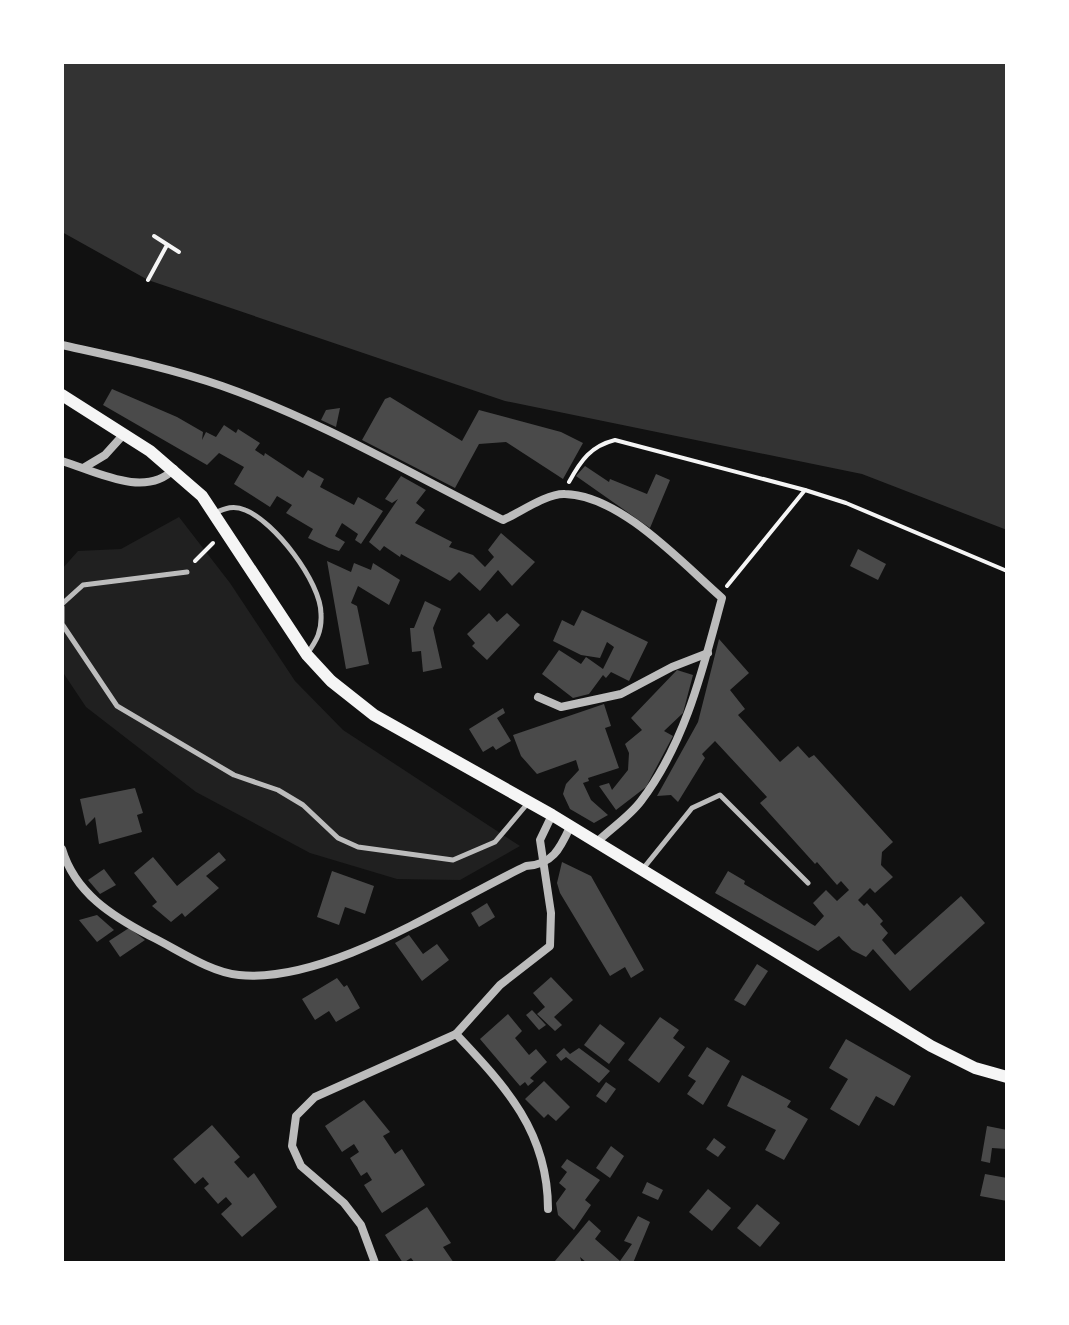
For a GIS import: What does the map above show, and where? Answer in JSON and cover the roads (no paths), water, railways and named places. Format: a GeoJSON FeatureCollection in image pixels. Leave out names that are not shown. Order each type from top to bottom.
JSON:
{"type":"FeatureCollection","features":[{"type":"Feature","properties":{"kind":"main road"},"geometry":{"type":"LineString","coordinates":[[62,395],[174,469],[215,513],[307,655],[331,681],[374,715],[552,815],[931,1046],[975,1068],[1007,1077]]}},
{"type":"Feature","properties":{"kind":"street"},"geometry":{"type":"LineString","coordinates":[[62,346],[154,365],[223,387],[315,426],[503,520],[562,493],[601,501],[648,534],[722,598],[689,715],[665,764],[640,804],[596,843]]}},
{"type":"Feature","properties":{"kind":"street"},"geometry":{"type":"LineString","coordinates":[[85,467],[105,455],[124,434]]}},
{"type":"Feature","properties":{"kind":"street"},"geometry":{"type":"LineString","coordinates":[[62,461],[124,481],[148,483],[165,479],[174,469]]}},
{"type":"Feature","properties":{"kind":"street"},"geometry":{"type":"LineString","coordinates":[[538,697],[561,707],[621,694],[672,667],[708,653]]}},
{"type":"Feature","properties":{"kind":"street"},"geometry":{"type":"LineString","coordinates":[[375,1263],[361,1225],[344,1203],[301,1166],[292,1146],[296,1116],[315,1097],[456,1034],[500,985],[550,946],[551,913],[540,840],[552,815]]}},
{"type":"Feature","properties":{"kind":"street"},"geometry":{"type":"LineString","coordinates":[[62,849],[68,868],[100,907],[204,963],[238,975],[299,972],[393,933],[526,866],[543,865],[557,853],[570,827]]}},
{"type":"Feature","properties":{"kind":"street"},"geometry":{"type":"LineString","coordinates":[[456,1034],[505,1089],[537,1137],[548,1209]]}},
{"type":"Feature","properties":{"kind":"lane"},"geometry":{"type":"LineString","coordinates":[[215,513],[227,507],[245,510],[276,531],[312,584],[322,610],[320,636],[307,655]]}},
{"type":"Feature","properties":{"kind":"lane"},"geometry":{"type":"LineString","coordinates":[[187,572],[83,585],[62,606],[62,624],[117,706],[234,775],[278,790],[303,805],[338,838],[358,847],[453,860],[495,842],[529,802]]}},
{"type":"Feature","properties":{"kind":"lane"},"geometry":{"type":"LineString","coordinates":[[642,871],[692,808],[720,795],[808,883]]}}]}
